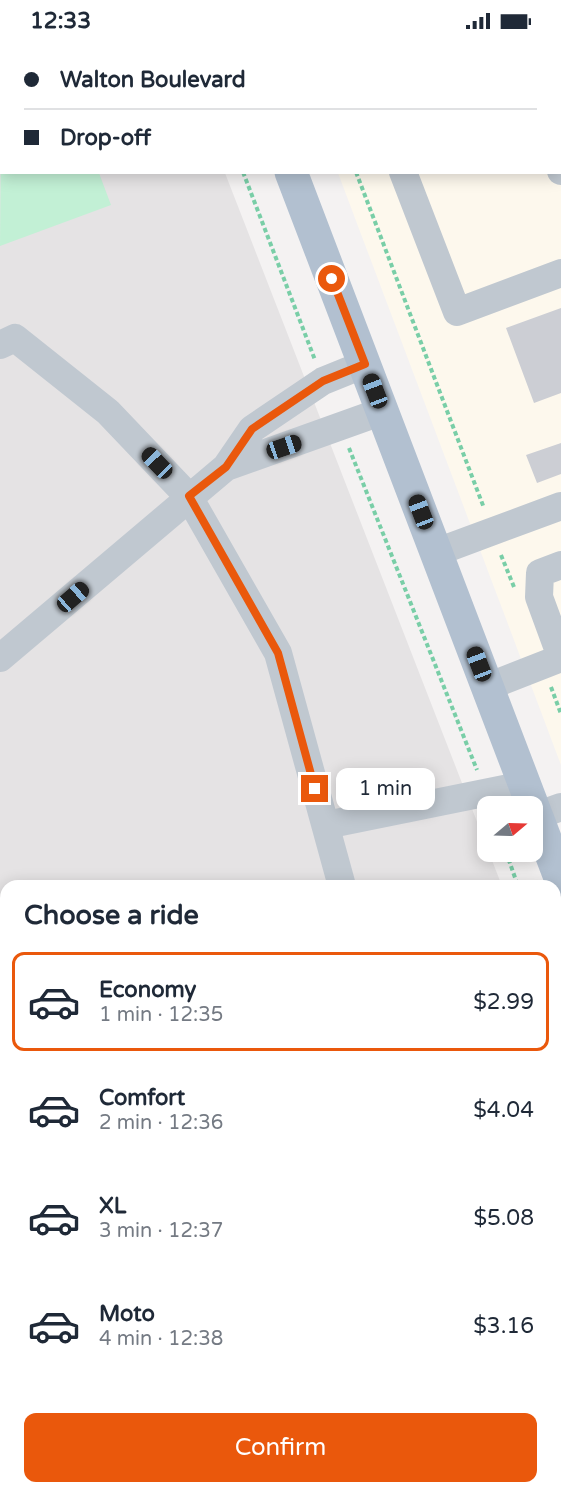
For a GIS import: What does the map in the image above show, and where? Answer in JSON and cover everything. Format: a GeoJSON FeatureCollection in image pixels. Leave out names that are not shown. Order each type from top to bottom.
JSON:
{"type":"FeatureCollection","features":[{"type":"Feature","properties":{"kind":"main road"},"geometry":{"type":"LineString","coordinates":[[292,174],[525,785],[549,812],[561,880]]}},
{"type":"Feature","properties":{"kind":"lane"},"geometry":{"type":"LineString","coordinates":[[404,174],[457,312],[561,273]]}},
{"type":"Feature","properties":{"kind":"lane"},"geometry":{"type":"LineString","coordinates":[[0,345],[15,338],[104,408],[189,496],[278,653],[340,880]]}},
{"type":"Feature","properties":{"kind":"lane"},"geometry":{"type":"LineString","coordinates":[[0,658],[226,467],[252,429],[323,381],[365,364]]}},
{"type":"Feature","properties":{"kind":"lane"},"geometry":{"type":"LineString","coordinates":[[226,467],[341,428],[383,411]]}},
{"type":"Feature","properties":{"kind":"lane"},"geometry":{"type":"LineString","coordinates":[[436,552],[561,506]]}},
{"type":"Feature","properties":{"kind":"lane"},"geometry":{"type":"LineString","coordinates":[[487,687],[555,660],[539,597],[540,573],[561,565]]}},
{"type":"Feature","properties":{"kind":"lane"},"geometry":{"type":"LineString","coordinates":[[326,825],[525,785]]}},
{"type":"Feature","properties":{"kind":"path"},"geometry":{"type":"LineString","coordinates":[[244,174],[323,381]]}},
{"type":"Feature","properties":{"kind":"path"},"geometry":{"type":"LineString","coordinates":[[357,174],[516,593]]}},
{"type":"Feature","properties":{"kind":"path"},"geometry":{"type":"LineString","coordinates":[[341,428],[486,793]]}},
{"type":"Feature","properties":{"kind":"path"},"geometry":{"type":"LineString","coordinates":[[555,660],[561,714]]}},
{"type":"Feature","properties":{"kind":"path"},"geometry":{"type":"LineString","coordinates":[[510,862],[516,880]]}},
{"type":"Feature","properties":{"kind":"shaded area"},"geometry":{"type":"Polygon","coordinates":[[[0,174],[225,174],[477,822],[477,862],[493,862],[500,880],[0,880],[0,174]]]}},
{"type":"Feature","properties":{"kind":"shaded area"},"geometry":{"type":"Polygon","coordinates":[[[338,174],[561,174],[561,765],[338,174]]]}},
{"type":"Feature","properties":{"kind":"green space"},"geometry":{"type":"Polygon","coordinates":[[[1,174],[99,174],[111,205],[0,246],[1,174]]]}},
{"type":"Feature","properties":{"kind":"building"},"geometry":{"type":"Polygon","coordinates":[[[561,308],[561,393],[534,403],[506,328],[561,308]]]}},
{"type":"Feature","properties":{"kind":"building"},"geometry":{"type":"Polygon","coordinates":[[[561,443],[561,474],[537,483],[526,455],[561,443]]]}},
{"type":"Feature","properties":{"kind":"route"},"geometry":{"type":"LineString","coordinates":[[315,789],[278,653],[189,496],[226,467],[252,429],[323,381],[365,364],[332,279]]}}]}
